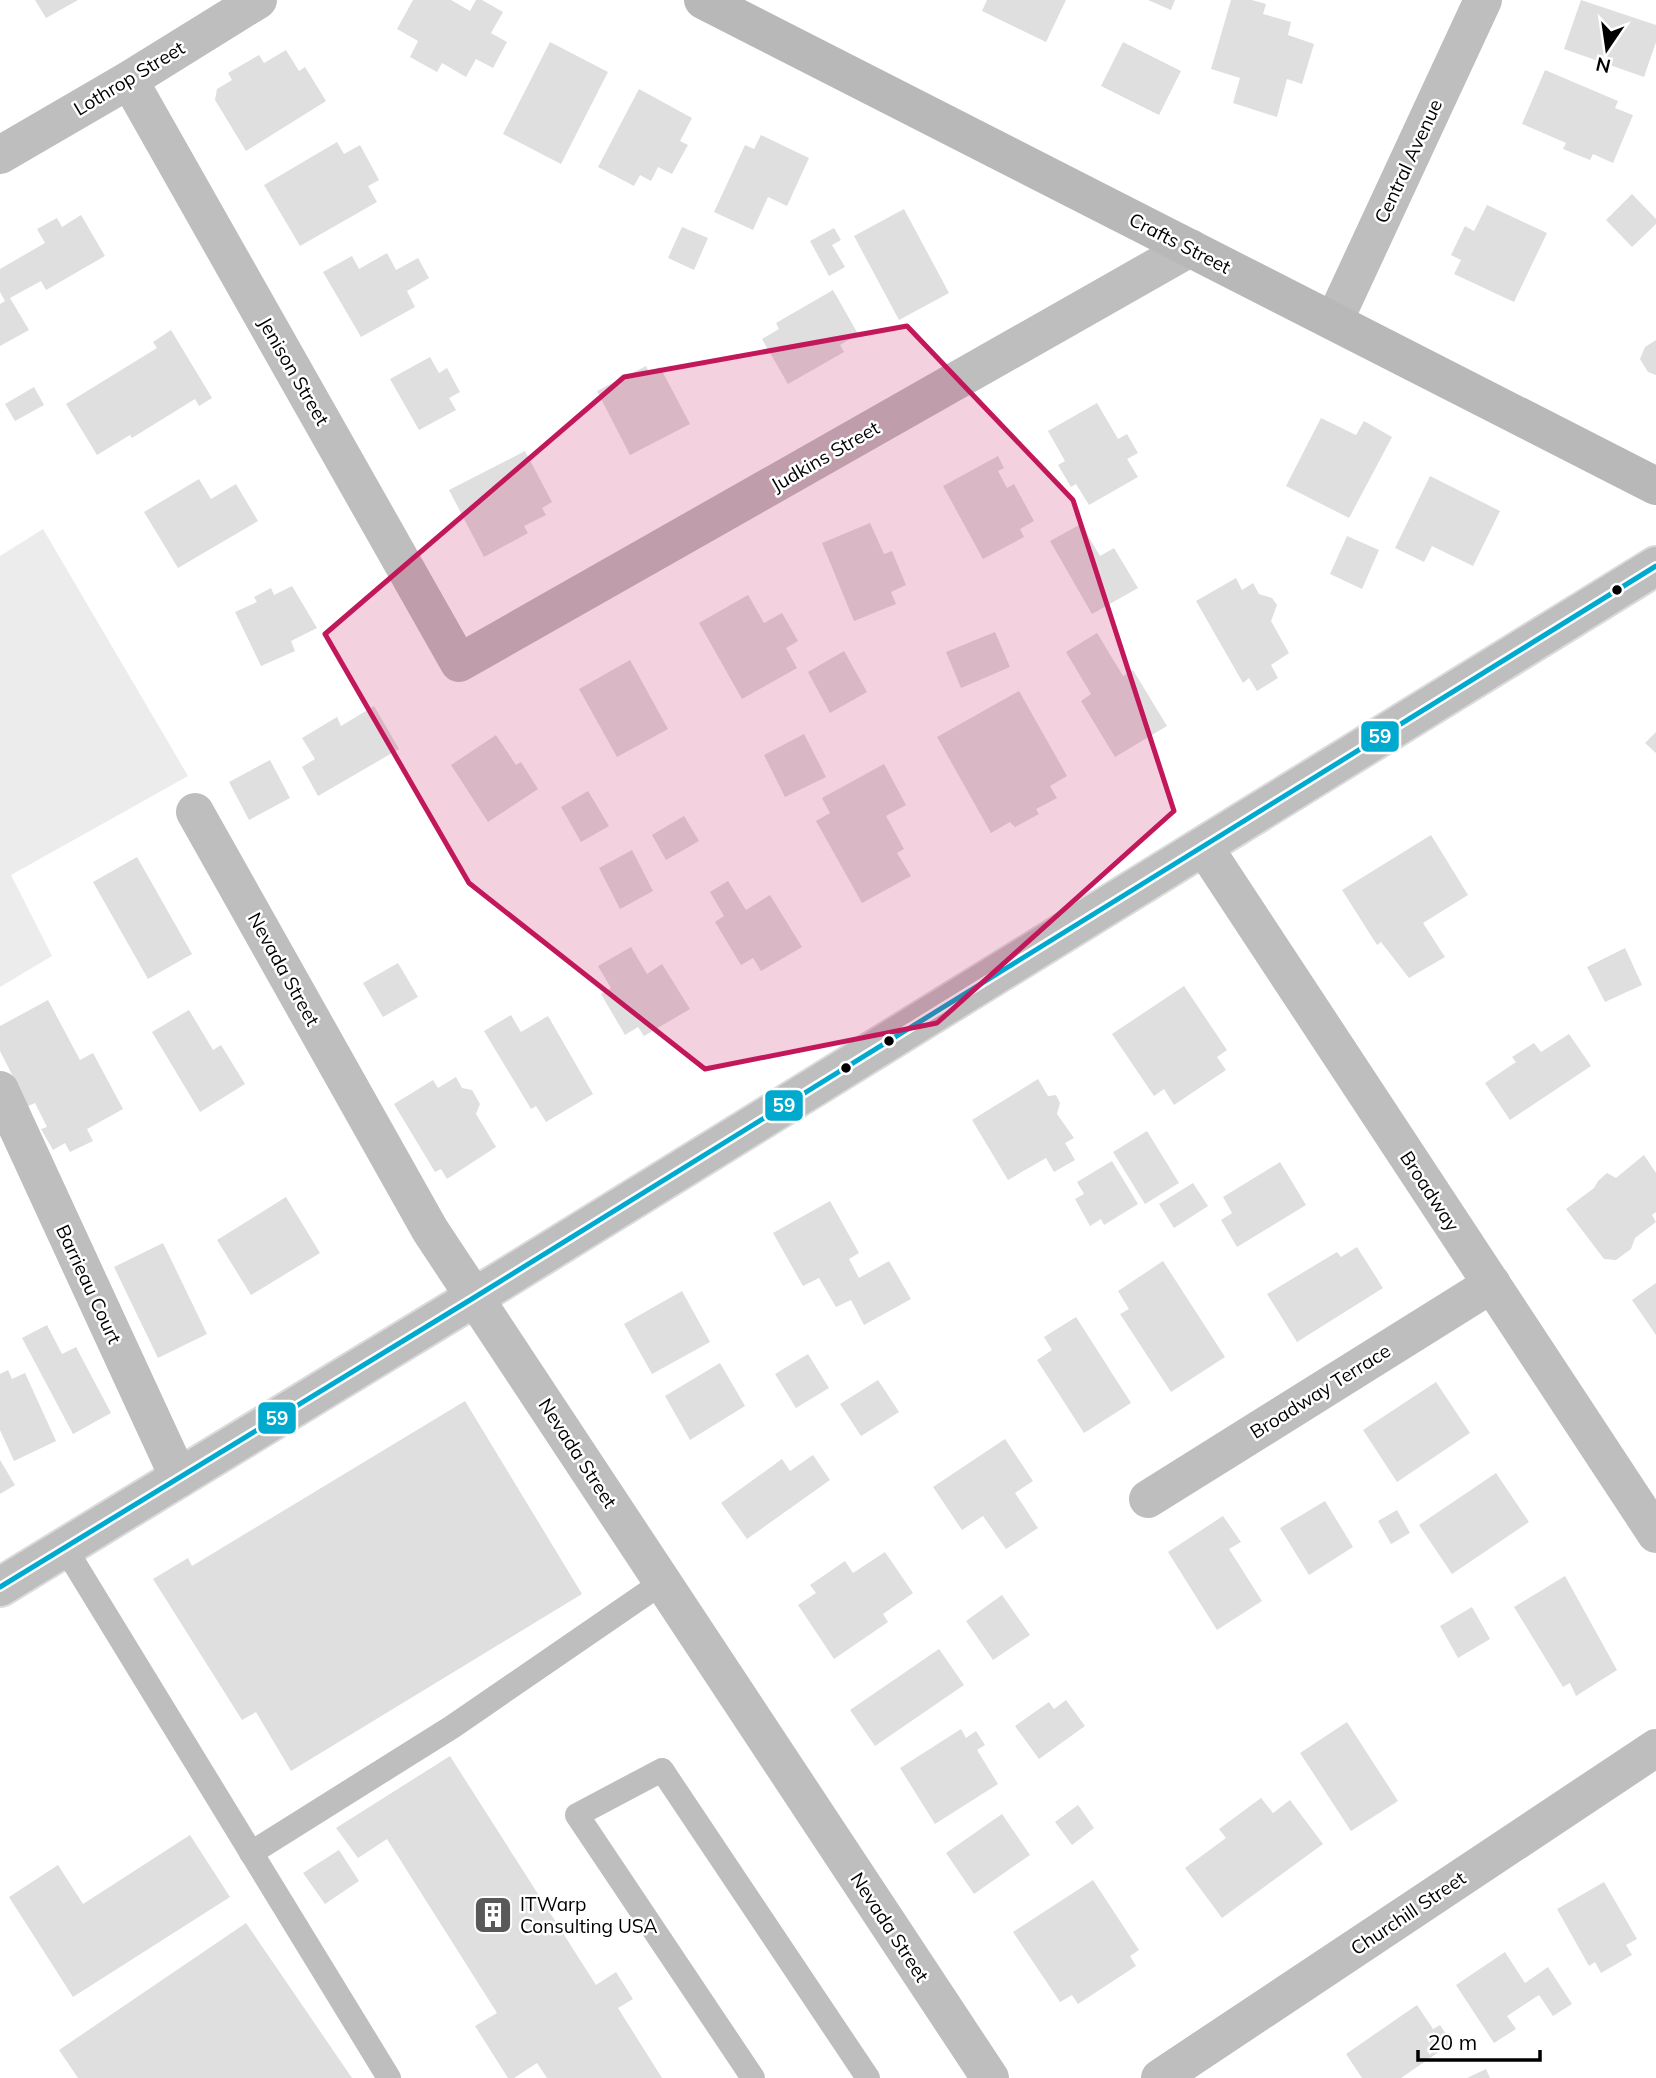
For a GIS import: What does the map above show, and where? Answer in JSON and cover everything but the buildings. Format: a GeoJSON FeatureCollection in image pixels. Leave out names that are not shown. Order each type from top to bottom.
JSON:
{"type":"FeatureCollection","features":[{"type":"Feature","properties":{"kind":"main road","name":"Crafts Street"},"geometry":{"type":"LineString","coordinates":[[703,0],[1656,486]]}},
{"type":"Feature","properties":{"kind":"street","name":"Lothrop Street"},"geometry":{"type":"LineString","coordinates":[[0,155],[129,80],[258,0]]}},
{"type":"Feature","properties":{"kind":"street","name":"Central Avenue"},"geometry":{"type":"LineString","coordinates":[[1334,321],[1483,0]]}},
{"type":"Feature","properties":{"kind":"street","name":"Jenison Street"},"geometry":{"type":"LineString","coordinates":[[129,80],[459,663]]}},
{"type":"Feature","properties":{"kind":"street","name":"Judkins Street"},"geometry":{"type":"LineString","coordinates":[[459,663],[1189,248]]}},
{"type":"Feature","properties":{"kind":"street"},"geometry":{"type":"LineString","coordinates":[[0,1587],[475,1297],[1656,566]]}},
{"type":"Feature","properties":{"kind":"street","name":"Nevada Street"},"geometry":{"type":"LineString","coordinates":[[195,811],[430,1230],[990,2078]]}},
{"type":"Feature","properties":{"kind":"street","name":"Broadway"},"geometry":{"type":"LineString","coordinates":[[1204,847],[1656,1534]]}},
{"type":"Feature","properties":{"kind":"street","name":"Barrieau Court"},"geometry":{"type":"LineString","coordinates":[[0,1090],[179,1478]]}},
{"type":"Feature","properties":{"kind":"street","name":"Broadway Terrace"},"geometry":{"type":"LineString","coordinates":[[1148,1499],[1492,1284]]}},
{"type":"Feature","properties":{"kind":"street","name":"Churchill Street"},"geometry":{"type":"LineString","coordinates":[[1160,2078],[1656,1748]]}},
{"type":"Feature","properties":{"kind":"lane"},"geometry":{"type":"LineString","coordinates":[[65,1548],[388,2078]]}},
{"type":"Feature","properties":{"kind":"lane"},"geometry":{"type":"LineString","coordinates":[[251,1853],[452,1727],[663,1582]]}},
{"type":"Feature","properties":{"kind":"lane"},"geometry":{"type":"LineString","coordinates":[[753,2078],[577,1815],[662,1770],[868,2078]]}},
{"type":"Feature","properties":{"kind":"highlighted area"},"geometry":{"type":"Polygon","coordinates":[[[907,326],[1073,500],[1174,811],[937,1023],[705,1069],[469,883],[325,634],[624,377],[907,326]]]}},
{"type":"Feature","properties":{"kind":"shaded area"},"geometry":{"type":"Polygon","coordinates":[[[43,529],[188,776],[11,875],[52,956],[0,987],[0,556],[43,529]]]}},
{"type":"Feature","properties":{"kind":"transit line","name":"59"},"geometry":{"type":"LineString","coordinates":[[0,1587],[475,1297],[1656,566]]}},
{"type":"Feature","properties":{"kind":"place","name":"ITWarp Consulting USA"},"geometry":{"type":"Point","coordinates":[493,1915]}}]}
